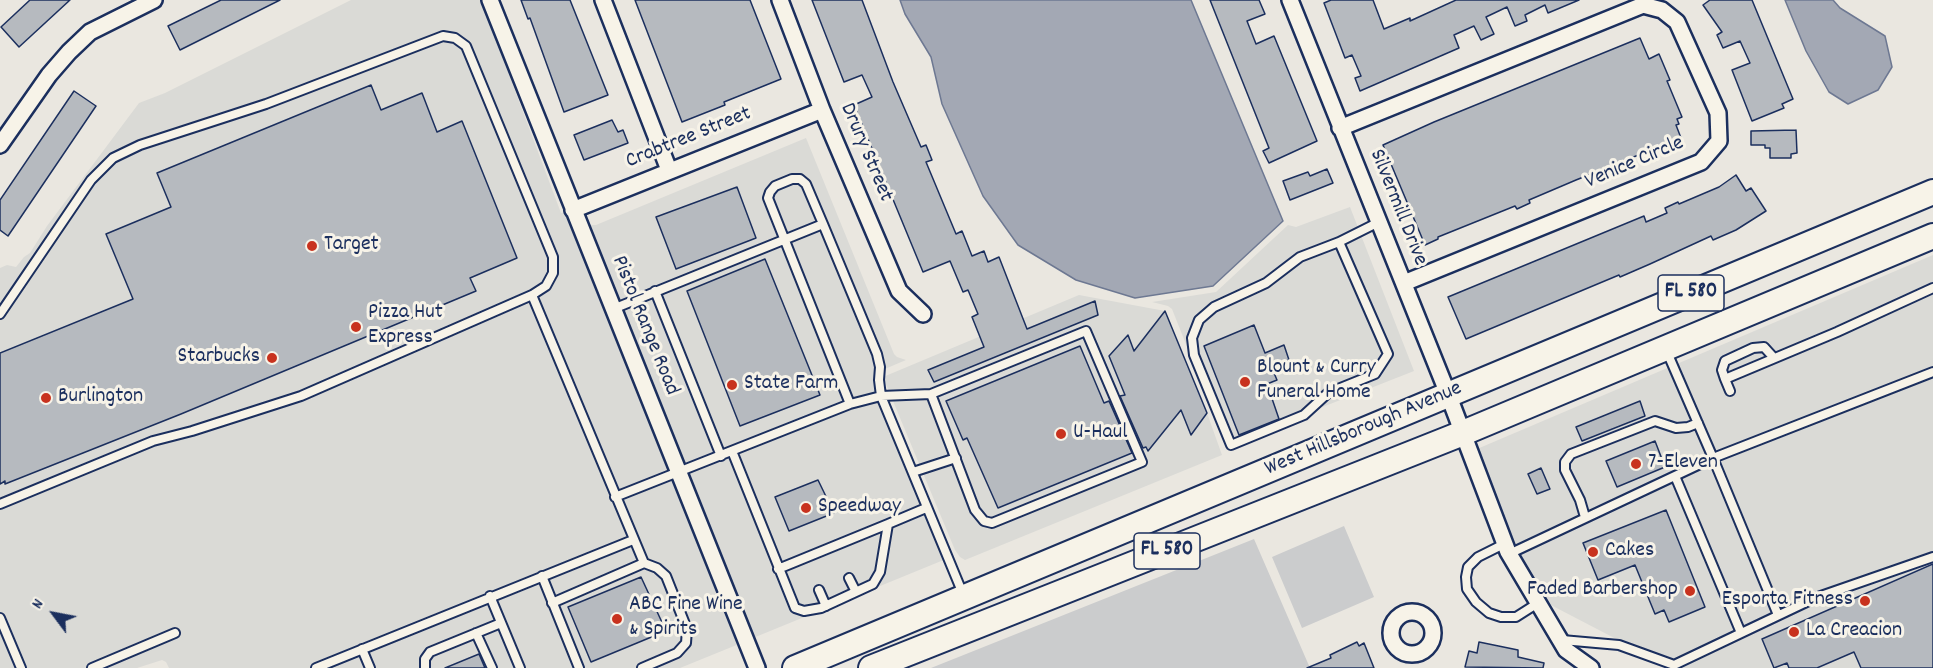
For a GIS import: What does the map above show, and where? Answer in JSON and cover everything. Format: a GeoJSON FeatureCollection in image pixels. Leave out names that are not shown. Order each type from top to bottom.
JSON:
{"type":"FeatureCollection","features":[{"type":"Feature","properties":{"kind":"main road","name":"West Hillsborough Avenue"},"geometry":{"type":"LineString","coordinates":[[795,668],[1933,192]]}},
{"type":"Feature","properties":{"kind":"main road","name":"West Hillsborough Avenue"},"geometry":{"type":"LineString","coordinates":[[871,668],[1463,433],[1933,236]]}},
{"type":"Feature","properties":{"kind":"main road"},"geometry":{"type":"LineString","coordinates":[[837,668],[1012,597],[1049,562]]}},
{"type":"Feature","properties":{"kind":"street"},"geometry":{"type":"LineString","coordinates":[[0,145],[49,75],[69,51],[90,32],[154,0]]}},
{"type":"Feature","properties":{"kind":"street","name":"Pistol Range Road"},"geometry":{"type":"LineString","coordinates":[[490,0],[757,668]]}},
{"type":"Feature","properties":{"kind":"street"},"geometry":{"type":"LineString","coordinates":[[603,0],[669,170]]}},
{"type":"Feature","properties":{"kind":"street","name":"Drury Street"},"geometry":{"type":"LineString","coordinates":[[780,0],[822,110],[899,291],[923,314]]}},
{"type":"Feature","properties":{"kind":"street","name":"Silvermill Drive"},"geometry":{"type":"LineString","coordinates":[[1290,0],[1448,394],[1507,549]]}},
{"type":"Feature","properties":{"kind":"street","name":"Venice Circle"},"geometry":{"type":"LineString","coordinates":[[1340,128],[1643,5],[1662,10],[1677,22],[1718,113],[1719,141],[1701,162],[1404,283]]}},
{"type":"Feature","properties":{"kind":"street","name":"Crabtree Street"},"geometry":{"type":"LineString","coordinates":[[573,210],[822,110]]}},
{"type":"Feature","properties":{"kind":"street"},"geometry":{"type":"LineString","coordinates":[[1507,549],[1566,650],[1591,668]]}},
{"type":"Feature","properties":{"kind":"street"},"geometry":{"type":"LineString","coordinates":[[1395,646],[1404,668]]}},
{"type":"Feature","properties":{"kind":"lane"},"geometry":{"type":"LineString","coordinates":[[0,314],[91,180],[113,158],[140,145],[266,104],[443,36],[455,38],[466,46],[553,257],[553,273],[550,279],[546,286],[532,295],[301,396],[153,441],[0,504]]}},
{"type":"Feature","properties":{"kind":"lane"},"geometry":{"type":"LineString","coordinates":[[850,404],[768,198],[776,186],[792,179],[800,179],[806,184],[877,354],[881,396],[964,598]]}},
{"type":"Feature","properties":{"kind":"lane"},"geometry":{"type":"LineString","coordinates":[[1339,242],[1388,354],[1375,374],[1328,393],[1304,414],[1230,445],[1194,355],[1192,338],[1199,320],[1214,307],[1266,283],[1300,257],[1339,242],[1379,222]]}},
{"type":"Feature","properties":{"kind":"lane"},"geometry":{"type":"LineString","coordinates":[[613,309],[823,224]]}},
{"type":"Feature","properties":{"kind":"lane"},"geometry":{"type":"LineString","coordinates":[[1725,379],[1933,288]]}},
{"type":"Feature","properties":{"kind":"lane"},"geometry":{"type":"LineString","coordinates":[[655,291],[721,456]]}},
{"type":"Feature","properties":{"kind":"lane"},"geometry":{"type":"LineString","coordinates":[[532,295],[633,540],[644,563],[657,568],[666,576],[687,629],[686,643],[677,653],[642,668]]}},
{"type":"Feature","properties":{"kind":"lane"},"geometry":{"type":"LineString","coordinates":[[615,497],[850,404],[881,396],[931,394],[1086,332],[1142,462],[992,523],[984,521],[975,510],[931,394]]}},
{"type":"Feature","properties":{"kind":"lane"},"geometry":{"type":"LineString","coordinates":[[1730,391],[1722,366],[1727,359],[1758,346],[1768,350],[1774,358]]}},
{"type":"Feature","properties":{"kind":"lane"},"geometry":{"type":"LineString","coordinates":[[1665,348],[1778,615]]}},
{"type":"Feature","properties":{"kind":"lane"},"geometry":{"type":"LineString","coordinates":[[1538,603],[1516,617],[1501,617],[1490,612],[1476,602],[1467,589],[1468,567],[1478,557],[1507,549],[1585,517],[1713,458],[1933,372]]}},
{"type":"Feature","properties":{"kind":"lane"},"geometry":{"type":"LineString","coordinates":[[1585,517],[1580,500],[1565,470],[1565,462],[1571,454],[1655,421],[1676,428],[1698,423]]}},
{"type":"Feature","properties":{"kind":"lane"},"geometry":{"type":"LineString","coordinates":[[732,451],[795,608],[804,611],[826,606],[873,584],[880,572],[888,524]]}},
{"type":"Feature","properties":{"kind":"lane"},"geometry":{"type":"LineString","coordinates":[[913,472],[956,458]]}},
{"type":"Feature","properties":{"kind":"lane"},"geometry":{"type":"LineString","coordinates":[[1675,476],[1741,633]]}},
{"type":"Feature","properties":{"kind":"lane"},"geometry":{"type":"LineString","coordinates":[[778,569],[808,562],[926,508]]}},
{"type":"Feature","properties":{"kind":"lane"},"geometry":{"type":"LineString","coordinates":[[316,668],[633,540]]}},
{"type":"Feature","properties":{"kind":"lane"},"geometry":{"type":"LineString","coordinates":[[1560,640],[1619,645],[1676,667],[1815,598],[1933,557]]}},
{"type":"Feature","properties":{"kind":"lane"},"geometry":{"type":"LineString","coordinates":[[552,603],[644,563]]}},
{"type":"Feature","properties":{"kind":"lane"},"geometry":{"type":"LineString","coordinates":[[542,576],[579,668]]}},
{"type":"Feature","properties":{"kind":"lane"},"geometry":{"type":"LineString","coordinates":[[849,578],[856,592]]}},
{"type":"Feature","properties":{"kind":"lane"},"geometry":{"type":"LineString","coordinates":[[819,590],[826,606]]}},
{"type":"Feature","properties":{"kind":"lane"},"geometry":{"type":"LineString","coordinates":[[490,596],[520,668]]}},
{"type":"Feature","properties":{"kind":"lane"},"geometry":{"type":"LineString","coordinates":[[0,618],[21,668]]}},
{"type":"Feature","properties":{"kind":"lane"},"geometry":{"type":"LineString","coordinates":[[425,668],[425,659],[430,652],[501,622]]}},
{"type":"Feature","properties":{"kind":"lane"},"geometry":{"type":"LineString","coordinates":[[92,668],[175,633]]}},
{"type":"Feature","properties":{"kind":"lane"},"geometry":{"type":"LineString","coordinates":[[476,633],[492,668]]}},
{"type":"Feature","properties":{"kind":"lane"},"geometry":{"type":"LineString","coordinates":[[362,649],[370,668]]}},
{"type":"Feature","properties":{"kind":"shaded area"},"geometry":{"type":"Polygon","coordinates":[[[351,0],[481,0],[561,213],[566,212],[739,644],[680,668],[169,668],[162,660],[137,668],[0,668],[0,268],[7,265],[16,267],[30,253],[47,226],[139,103],[165,93],[351,0]]]}},
{"type":"Feature","properties":{"kind":"shaded area"},"geometry":{"type":"Polygon","coordinates":[[[900,0],[1191,0],[1283,221],[1213,286],[1135,298],[1076,280],[1018,245],[983,196],[942,104],[931,57],[905,14],[900,0]]]}},
{"type":"Feature","properties":{"kind":"shaded area"},"geometry":{"type":"Polygon","coordinates":[[[1785,0],[1833,0],[1840,8],[1885,36],[1892,67],[1878,90],[1848,104],[1829,92],[1806,51],[1785,0]]]}},
{"type":"Feature","properties":{"kind":"shaded area"},"geometry":{"type":"Polygon","coordinates":[[[806,138],[894,354],[906,360],[880,371],[876,377],[951,557],[753,638],[587,222],[596,225],[806,138]]]}},
{"type":"Feature","properties":{"kind":"shaded area"},"geometry":{"type":"Polygon","coordinates":[[[1350,207],[1414,371],[1226,445],[1172,309],[1152,302],[1216,292],[1288,225],[1296,227],[1350,207]]]}},
{"type":"Feature","properties":{"kind":"shaded area"},"geometry":{"type":"Polygon","coordinates":[[[1933,255],[1933,668],[1678,668],[1647,655],[1547,603],[1515,550],[1477,449],[1933,255]]]}},
{"type":"Feature","properties":{"kind":"shaded area","name":"U-Haul"},"geometry":{"type":"Polygon","coordinates":[[[1079,295],[1165,311],[1222,455],[965,560],[955,550],[883,377],[1079,295]]]}},
{"type":"Feature","properties":{"kind":"shaded area"},"geometry":{"type":"Polygon","coordinates":[[[1344,526],[1374,597],[1302,628],[1272,557],[1344,526]]]}},
{"type":"Feature","properties":{"kind":"shaded area"},"geometry":{"type":"Polygon","coordinates":[[[1254,539],[1310,668],[931,668],[1254,539]]]}},
{"type":"Feature","properties":{"kind":"building"},"geometry":{"type":"Polygon","coordinates":[[[30,0],[70,0],[19,47],[1,27],[30,0]]]}},
{"type":"Feature","properties":{"kind":"building"},"geometry":{"type":"Polygon","coordinates":[[[221,0],[280,0],[180,50],[168,26],[221,0]]]}},
{"type":"Feature","properties":{"kind":"building"},"geometry":{"type":"Polygon","coordinates":[[[521,0],[570,0],[608,95],[564,112],[530,18],[528,19],[521,0]]]}},
{"type":"Feature","properties":{"kind":"building"},"geometry":{"type":"Polygon","coordinates":[[[635,0],[750,0],[781,79],[682,122],[635,0]]]}},
{"type":"Feature","properties":{"kind":"building"},"geometry":{"type":"Polygon","coordinates":[[[812,0],[862,0],[921,147],[926,145],[932,160],[926,162],[956,234],[962,231],[972,256],[984,251],[988,262],[999,257],[1027,329],[1095,301],[1098,315],[934,382],[928,370],[984,347],[972,317],[978,314],[968,290],[963,292],[950,261],[923,272],[854,105],[872,97],[862,75],[844,82],[812,0]]]}},
{"type":"Feature","properties":{"kind":"building"},"geometry":{"type":"Polygon","coordinates":[[[1210,0],[1259,0],[1265,14],[1247,21],[1256,44],[1274,36],[1317,141],[1269,163],[1263,151],[1269,148],[1210,0]]]}},
{"type":"Feature","properties":{"kind":"building"},"geometry":{"type":"Polygon","coordinates":[[[1331,0],[1373,0],[1384,29],[1410,18],[1410,21],[1456,0],[1579,0],[1548,13],[1545,5],[1525,15],[1527,21],[1515,26],[1507,7],[1486,17],[1494,34],[1481,40],[1474,26],[1454,35],[1459,48],[1360,91],[1355,78],[1361,76],[1352,55],[1345,58],[1324,3],[1331,0]]]}},
{"type":"Feature","properties":{"kind":"building"},"geometry":{"type":"Polygon","coordinates":[[[1710,0],[1752,0],[1793,99],[1782,104],[1784,108],[1752,121],[1732,70],[1750,63],[1740,41],[1723,48],[1717,35],[1722,32],[1703,5],[1710,0]]]}},
{"type":"Feature","properties":{"kind":"building"},"geometry":{"type":"Polygon","coordinates":[[[1640,38],[1649,59],[1659,54],[1670,80],[1667,81],[1682,117],[1677,119],[1679,124],[1676,125],[1681,138],[1529,200],[1530,203],[1517,209],[1515,206],[1438,237],[1425,245],[1383,145],[1640,38]]]}},
{"type":"Feature","properties":{"kind":"building","name":"Target"},"geometry":{"type":"Polygon","coordinates":[[[371,85],[381,110],[422,93],[437,132],[462,121],[517,258],[470,278],[476,291],[181,414],[5,484],[5,481],[0,484],[0,353],[133,299],[106,234],[171,207],[157,173],[371,85]]]}},
{"type":"Feature","properties":{"kind":"building"},"geometry":{"type":"Polygon","coordinates":[[[74,91],[96,106],[8,236],[0,230],[0,200],[74,91]]]}},
{"type":"Feature","properties":{"kind":"building"},"geometry":{"type":"Polygon","coordinates":[[[612,120],[618,132],[623,130],[628,143],[584,160],[574,135],[612,120]]]}},
{"type":"Feature","properties":{"kind":"building"},"geometry":{"type":"Polygon","coordinates":[[[1796,130],[1797,153],[1791,154],[1791,158],[1770,158],[1770,148],[1765,148],[1765,145],[1751,145],[1751,131],[1796,130]]]}},
{"type":"Feature","properties":{"kind":"building"},"geometry":{"type":"Polygon","coordinates":[[[1327,169],[1333,183],[1290,200],[1283,181],[1308,172],[1310,176],[1327,169]]]}},
{"type":"Feature","properties":{"kind":"building"},"geometry":{"type":"Polygon","coordinates":[[[1736,175],[1746,191],[1751,188],[1766,211],[1736,230],[1713,240],[1711,236],[1620,277],[1619,275],[1466,339],[1448,297],[1644,216],[1646,222],[1667,213],[1665,208],[1719,187],[1736,175]]]}},
{"type":"Feature","properties":{"kind":"building"},"geometry":{"type":"Polygon","coordinates":[[[737,187],[756,238],[676,269],[656,217],[737,187]]]}},
{"type":"Feature","properties":{"kind":"building"},"geometry":{"type":"Polygon","coordinates":[[[765,259],[820,395],[740,426],[687,291],[765,259]]]}},
{"type":"Feature","properties":{"kind":"building"},"geometry":{"type":"Polygon","coordinates":[[[1165,311],[1207,413],[1191,435],[1181,410],[1148,451],[1146,447],[1143,448],[1120,396],[1125,395],[1109,356],[1128,335],[1134,351],[1165,311]]]}},
{"type":"Feature","properties":{"kind":"building","name":"Blount & Curry Funeral Home"},"geometry":{"type":"Polygon","coordinates":[[[1254,325],[1265,353],[1284,345],[1289,360],[1271,366],[1277,380],[1267,384],[1279,419],[1239,435],[1204,346],[1254,325]]]}},
{"type":"Feature","properties":{"kind":"building"},"geometry":{"type":"Polygon","coordinates":[[[1080,346],[1104,403],[1109,401],[1132,453],[998,508],[967,438],[963,440],[946,401],[1080,346]]]}},
{"type":"Feature","properties":{"kind":"building","name":"7-Eleven"},"geometry":{"type":"Polygon","coordinates":[[[1640,401],[1645,416],[1582,441],[1576,427],[1640,401]]]}},
{"type":"Feature","properties":{"kind":"building","name":"7-Eleven"},"geometry":{"type":"Polygon","coordinates":[[[1655,441],[1665,467],[1617,487],[1606,461],[1655,441]]]}},
{"type":"Feature","properties":{"kind":"building"},"geometry":{"type":"Polygon","coordinates":[[[1541,468],[1550,489],[1537,494],[1528,474],[1541,468]]]}},
{"type":"Feature","properties":{"kind":"building","name":"Speedway"},"geometry":{"type":"Polygon","coordinates":[[[818,480],[834,513],[789,531],[775,497],[818,480]]]}},
{"type":"Feature","properties":{"kind":"building"},"geometry":{"type":"Polygon","coordinates":[[[1666,510],[1705,607],[1669,622],[1664,610],[1655,614],[1635,565],[1598,580],[1583,543],[1666,510]]]}},
{"type":"Feature","properties":{"kind":"building"},"geometry":{"type":"Polygon","coordinates":[[[1933,564],[1933,668],[1861,668],[1854,652],[1817,668],[1789,668],[1787,663],[1774,668],[1762,639],[1933,564]]]}},
{"type":"Feature","properties":{"kind":"building","name":"ABC Fine Wine & Spirits"},"geometry":{"type":"Polygon","coordinates":[[[641,577],[666,631],[591,662],[568,607],[641,577]]]}},
{"type":"Feature","properties":{"kind":"building"},"geometry":{"type":"Polygon","coordinates":[[[1357,642],[1359,646],[1364,643],[1374,668],[1307,668],[1331,658],[1330,655],[1357,642]]]}},
{"type":"Feature","properties":{"kind":"building"},"geometry":{"type":"Polygon","coordinates":[[[1479,642],[1518,650],[1518,657],[1544,663],[1543,668],[1465,667],[1469,651],[1477,653],[1479,642]]]}},
{"type":"Feature","properties":{"kind":"building"},"geometry":{"type":"Polygon","coordinates":[[[479,654],[485,668],[445,668],[479,654]]]}},
{"type":"Feature","properties":{"kind":"place","name":"Target"},"geometry":{"type":"Point","coordinates":[312,246]}},
{"type":"Feature","properties":{"kind":"place","name":"Pizza Hut Express"},"geometry":{"type":"Point","coordinates":[356,327]}},
{"type":"Feature","properties":{"kind":"place","name":"Starbucks"},"geometry":{"type":"Point","coordinates":[272,358]}},
{"type":"Feature","properties":{"kind":"place","name":"Blount & Curry Funeral Home"},"geometry":{"type":"Point","coordinates":[1245,382]}},
{"type":"Feature","properties":{"kind":"place","name":"State Farm"},"geometry":{"type":"Point","coordinates":[732,385]}},
{"type":"Feature","properties":{"kind":"place","name":"Burlington"},"geometry":{"type":"Point","coordinates":[46,398]}},
{"type":"Feature","properties":{"kind":"place","name":"U-Haul"},"geometry":{"type":"Point","coordinates":[1061,434]}},
{"type":"Feature","properties":{"kind":"place","name":"7-Eleven"},"geometry":{"type":"Point","coordinates":[1636,464]}},
{"type":"Feature","properties":{"kind":"place","name":"Speedway"},"geometry":{"type":"Point","coordinates":[806,508]}},
{"type":"Feature","properties":{"kind":"place","name":"Cakes"},"geometry":{"type":"Point","coordinates":[1593,552]}},
{"type":"Feature","properties":{"kind":"place","name":"Faded Barbershop"},"geometry":{"type":"Point","coordinates":[1690,591]}},
{"type":"Feature","properties":{"kind":"place","name":"Esporta Fitness"},"geometry":{"type":"Point","coordinates":[1865,601]}},
{"type":"Feature","properties":{"kind":"place","name":"ABC Fine Wine & Spirits"},"geometry":{"type":"Point","coordinates":[617,619]}},
{"type":"Feature","properties":{"kind":"place","name":"La Creacion"},"geometry":{"type":"Point","coordinates":[1794,632]}}]}
